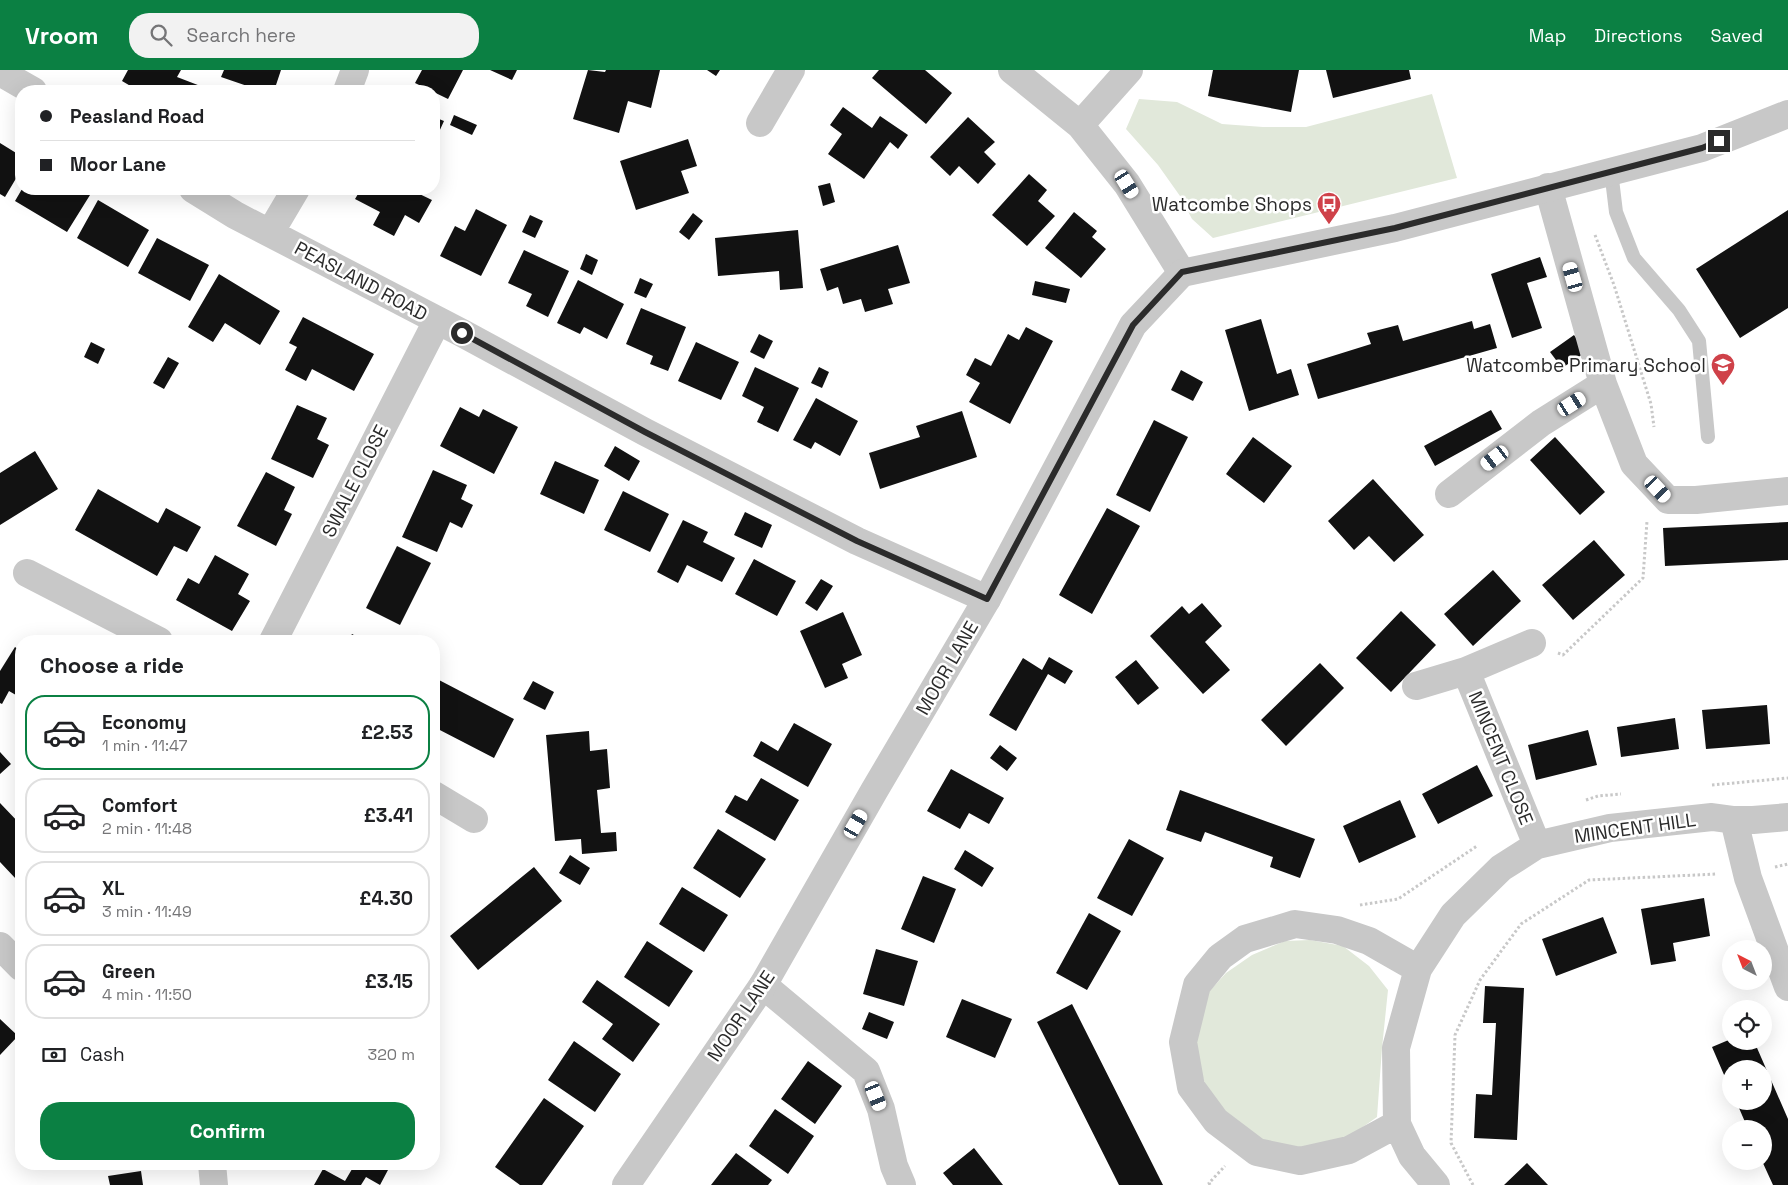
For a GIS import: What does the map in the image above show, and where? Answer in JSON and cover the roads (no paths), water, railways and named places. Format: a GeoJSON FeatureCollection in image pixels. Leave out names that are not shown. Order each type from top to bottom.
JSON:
{"type":"FeatureCollection","features":[{"type":"Feature","properties":{"kind":"street"},"geometry":{"type":"LineString","coordinates":[[349,85],[355,70]]}},
{"type":"Feature","properties":{"kind":"street"},"geometry":{"type":"LineString","coordinates":[[760,123],[791,70]]}},
{"type":"Feature","properties":{"kind":"street"},"geometry":{"type":"LineString","coordinates":[[1012,70],[1080,125],[1127,184],[1182,272],[1395,228],[1702,148],[1788,114]]}},
{"type":"Feature","properties":{"kind":"street"},"geometry":{"type":"LineString","coordinates":[[1080,125],[1129,70]]}},
{"type":"Feature","properties":{"kind":"street"},"geometry":{"type":"LineString","coordinates":[[0,72],[23,85]]}},
{"type":"Feature","properties":{"kind":"street"},"geometry":{"type":"LineString","coordinates":[[1548,187],[1603,384],[1634,464],[1668,500],[1696,500],[1788,491]]}},
{"type":"Feature","properties":{"kind":"street","name":"PEASLAND ROAD"},"geometry":{"type":"LineString","coordinates":[[203,195],[235,215],[462,333],[645,432],[857,541],[987,599]]}},
{"type":"Feature","properties":{"kind":"street"},"geometry":{"type":"LineString","coordinates":[[270,233],[292,195]]}},
{"type":"Feature","properties":{"kind":"street","name":"MOOR LANE"},"geometry":{"type":"LineString","coordinates":[[626,1185],[763,986],[874,791],[987,599],[1133,325],[1182,272]]}},
{"type":"Feature","properties":{"kind":"street","name":"SWALE CLOSE"},"geometry":{"type":"LineString","coordinates":[[276,635],[437,321]]}},
{"type":"Feature","properties":{"kind":"street"},"geometry":{"type":"LineString","coordinates":[[1449,494],[1541,423],[1603,384]]}},
{"type":"Feature","properties":{"kind":"street"},"geometry":{"type":"LineString","coordinates":[[27,572],[148,635]]}},
{"type":"Feature","properties":{"kind":"street","name":"MINCENT CLOSE"},"geometry":{"type":"LineString","coordinates":[[1416,686],[1466,671],[1532,643]]}},
{"type":"Feature","properties":{"kind":"street","name":"MINCENT CLOSE"},"geometry":{"type":"LineString","coordinates":[[1466,671],[1537,845]]}},
{"type":"Feature","properties":{"kind":"street"},"geometry":{"type":"LineString","coordinates":[[440,799],[474,819]]}},
{"type":"Feature","properties":{"kind":"street","name":"MINCENT HILL"},"geometry":{"type":"LineString","coordinates":[[1436,1185],[1412,1156],[1397,1124],[1396,1048],[1418,969],[1453,915],[1502,868],[1537,845],[1610,828],[1712,817],[1753,820],[1788,817]]}},
{"type":"Feature","properties":{"kind":"street"},"geometry":{"type":"LineString","coordinates":[[1734,820],[1747,873],[1788,987]]}},
{"type":"Feature","properties":{"kind":"street"},"geometry":{"type":"LineString","coordinates":[[1397,1124],[1349,1150],[1300,1161],[1257,1152],[1216,1122],[1190,1087],[1183,1042],[1196,985],[1220,957],[1245,939],[1294,924],[1337,930],[1369,941],[1418,969]]}},
{"type":"Feature","properties":{"kind":"street"},"geometry":{"type":"LineString","coordinates":[[0,946],[15,961]]}},
{"type":"Feature","properties":{"kind":"street"},"geometry":{"type":"LineString","coordinates":[[763,986],[866,1071],[881,1109],[894,1166],[902,1185]]}},
{"type":"Feature","properties":{"kind":"street"},"geometry":{"type":"LineString","coordinates":[[213,1170],[214,1185]]}},
{"type":"Feature","properties":{"kind":"lane"},"geometry":{"type":"LineString","coordinates":[[1611,171],[1616,212],[1634,258],[1678,310],[1699,341],[1708,436]]}},
{"type":"Feature","properties":{"kind":"place","name":"Watcombe Shops"},"geometry":{"type":"Point","coordinates":[1329,225]}},
{"type":"Feature","properties":{"kind":"place","name":"Watcombe Primary School"},"geometry":{"type":"Point","coordinates":[1723,386]}}]}
